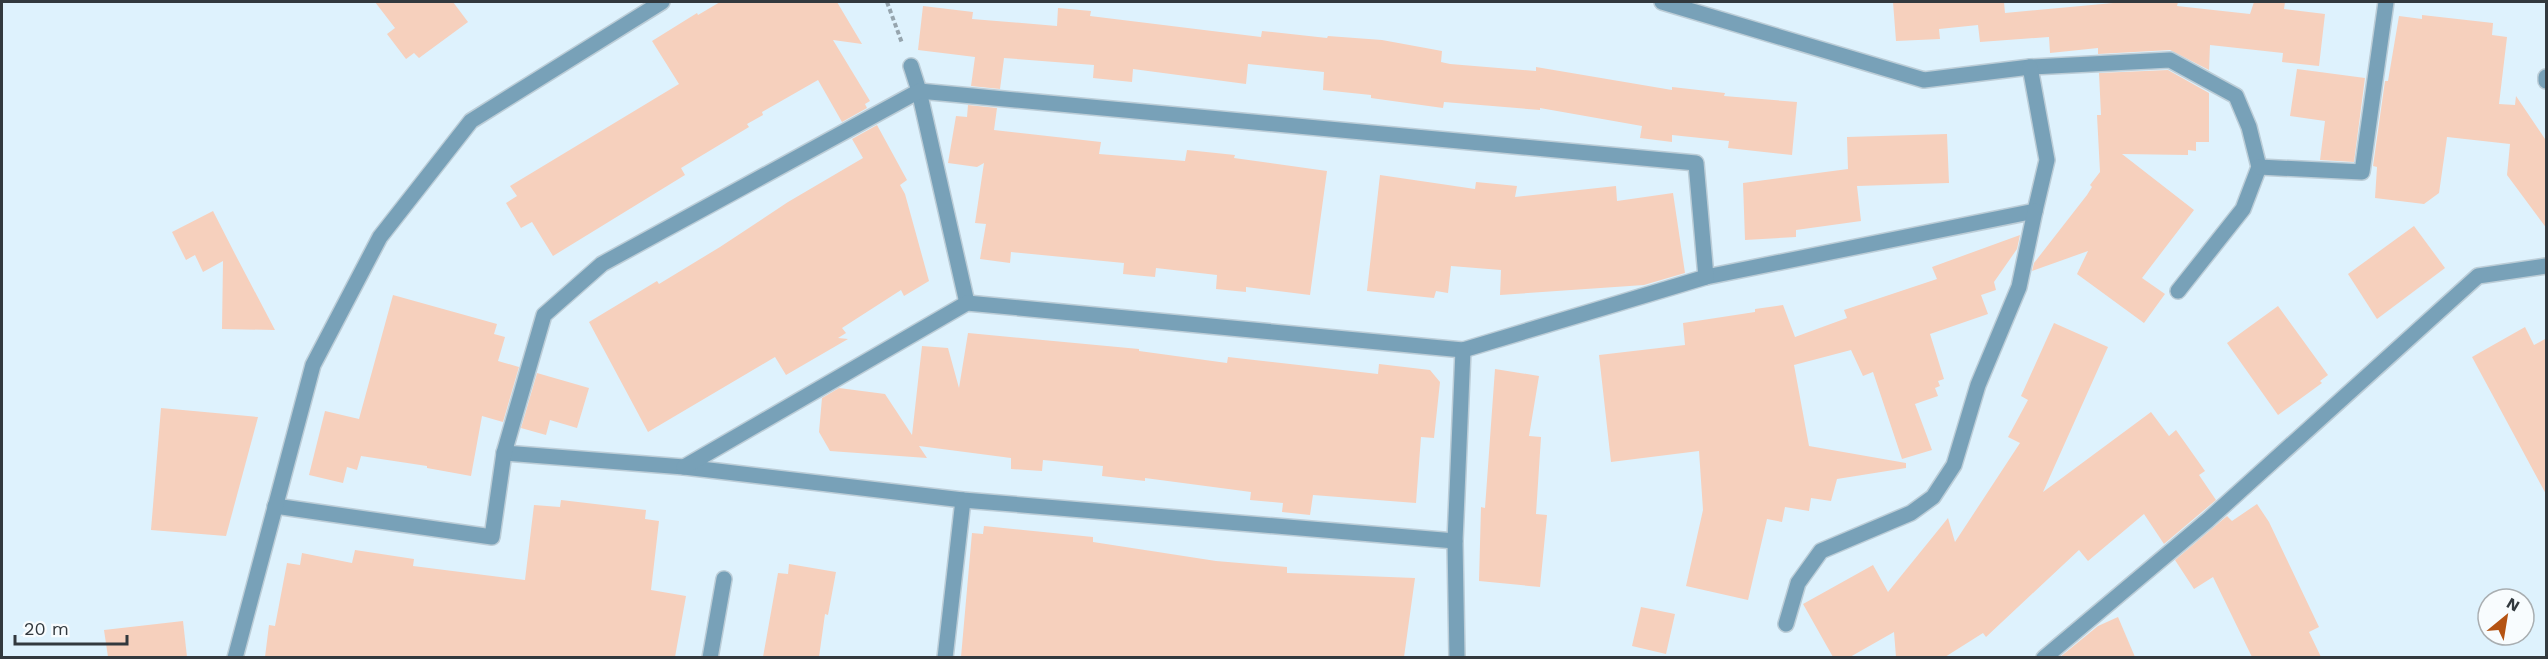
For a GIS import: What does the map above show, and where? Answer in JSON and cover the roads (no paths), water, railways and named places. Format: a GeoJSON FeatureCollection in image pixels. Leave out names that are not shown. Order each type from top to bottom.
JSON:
{"type":"FeatureCollection","features":[{"type":"Feature","properties":{"kind":"street"},"geometry":{"type":"LineString","coordinates":[[235,657],[313,365],[380,237],[471,121],[662,2]]}},
{"type":"Feature","properties":{"kind":"street"},"geometry":{"type":"LineString","coordinates":[[1662,2],[1924,80],[2030,67],[2170,60],[2236,96],[2249,127],[2259,167],[2243,209],[2178,291]]}},
{"type":"Feature","properties":{"kind":"street"},"geometry":{"type":"LineString","coordinates":[[2259,167],[2362,172],[2386,2]]}},
{"type":"Feature","properties":{"kind":"street"},"geometry":{"type":"LineString","coordinates":[[911,66],[919,91],[967,303]]}},
{"type":"Feature","properties":{"kind":"street"},"geometry":{"type":"LineString","coordinates":[[1786,624],[1798,583],[1821,551],[1911,513],[1933,497],[1954,465],[1978,385],[2019,287],[2047,160],[2030,67]]}},
{"type":"Feature","properties":{"kind":"street"},"geometry":{"type":"LineString","coordinates":[[275,506],[492,537],[504,453],[544,315],[602,264],[919,91],[1696,163],[1706,278]]}},
{"type":"Feature","properties":{"kind":"street"},"geometry":{"type":"LineString","coordinates":[[684,467],[967,303],[1463,350],[1706,278],[2035,211]]}},
{"type":"Feature","properties":{"kind":"street"},"geometry":{"type":"LineString","coordinates":[[2044,657],[2208,520],[2478,276],[2547,266]]}},
{"type":"Feature","properties":{"kind":"street"},"geometry":{"type":"LineString","coordinates":[[1457,657],[1455,541],[1463,350]]}},
{"type":"Feature","properties":{"kind":"street"},"geometry":{"type":"LineString","coordinates":[[504,453],[684,467],[963,500],[1455,541]]}},
{"type":"Feature","properties":{"kind":"street"},"geometry":{"type":"LineString","coordinates":[[945,657],[963,500]]}},
{"type":"Feature","properties":{"kind":"street"},"geometry":{"type":"LineString","coordinates":[[710,657],[724,579]]}}]}
